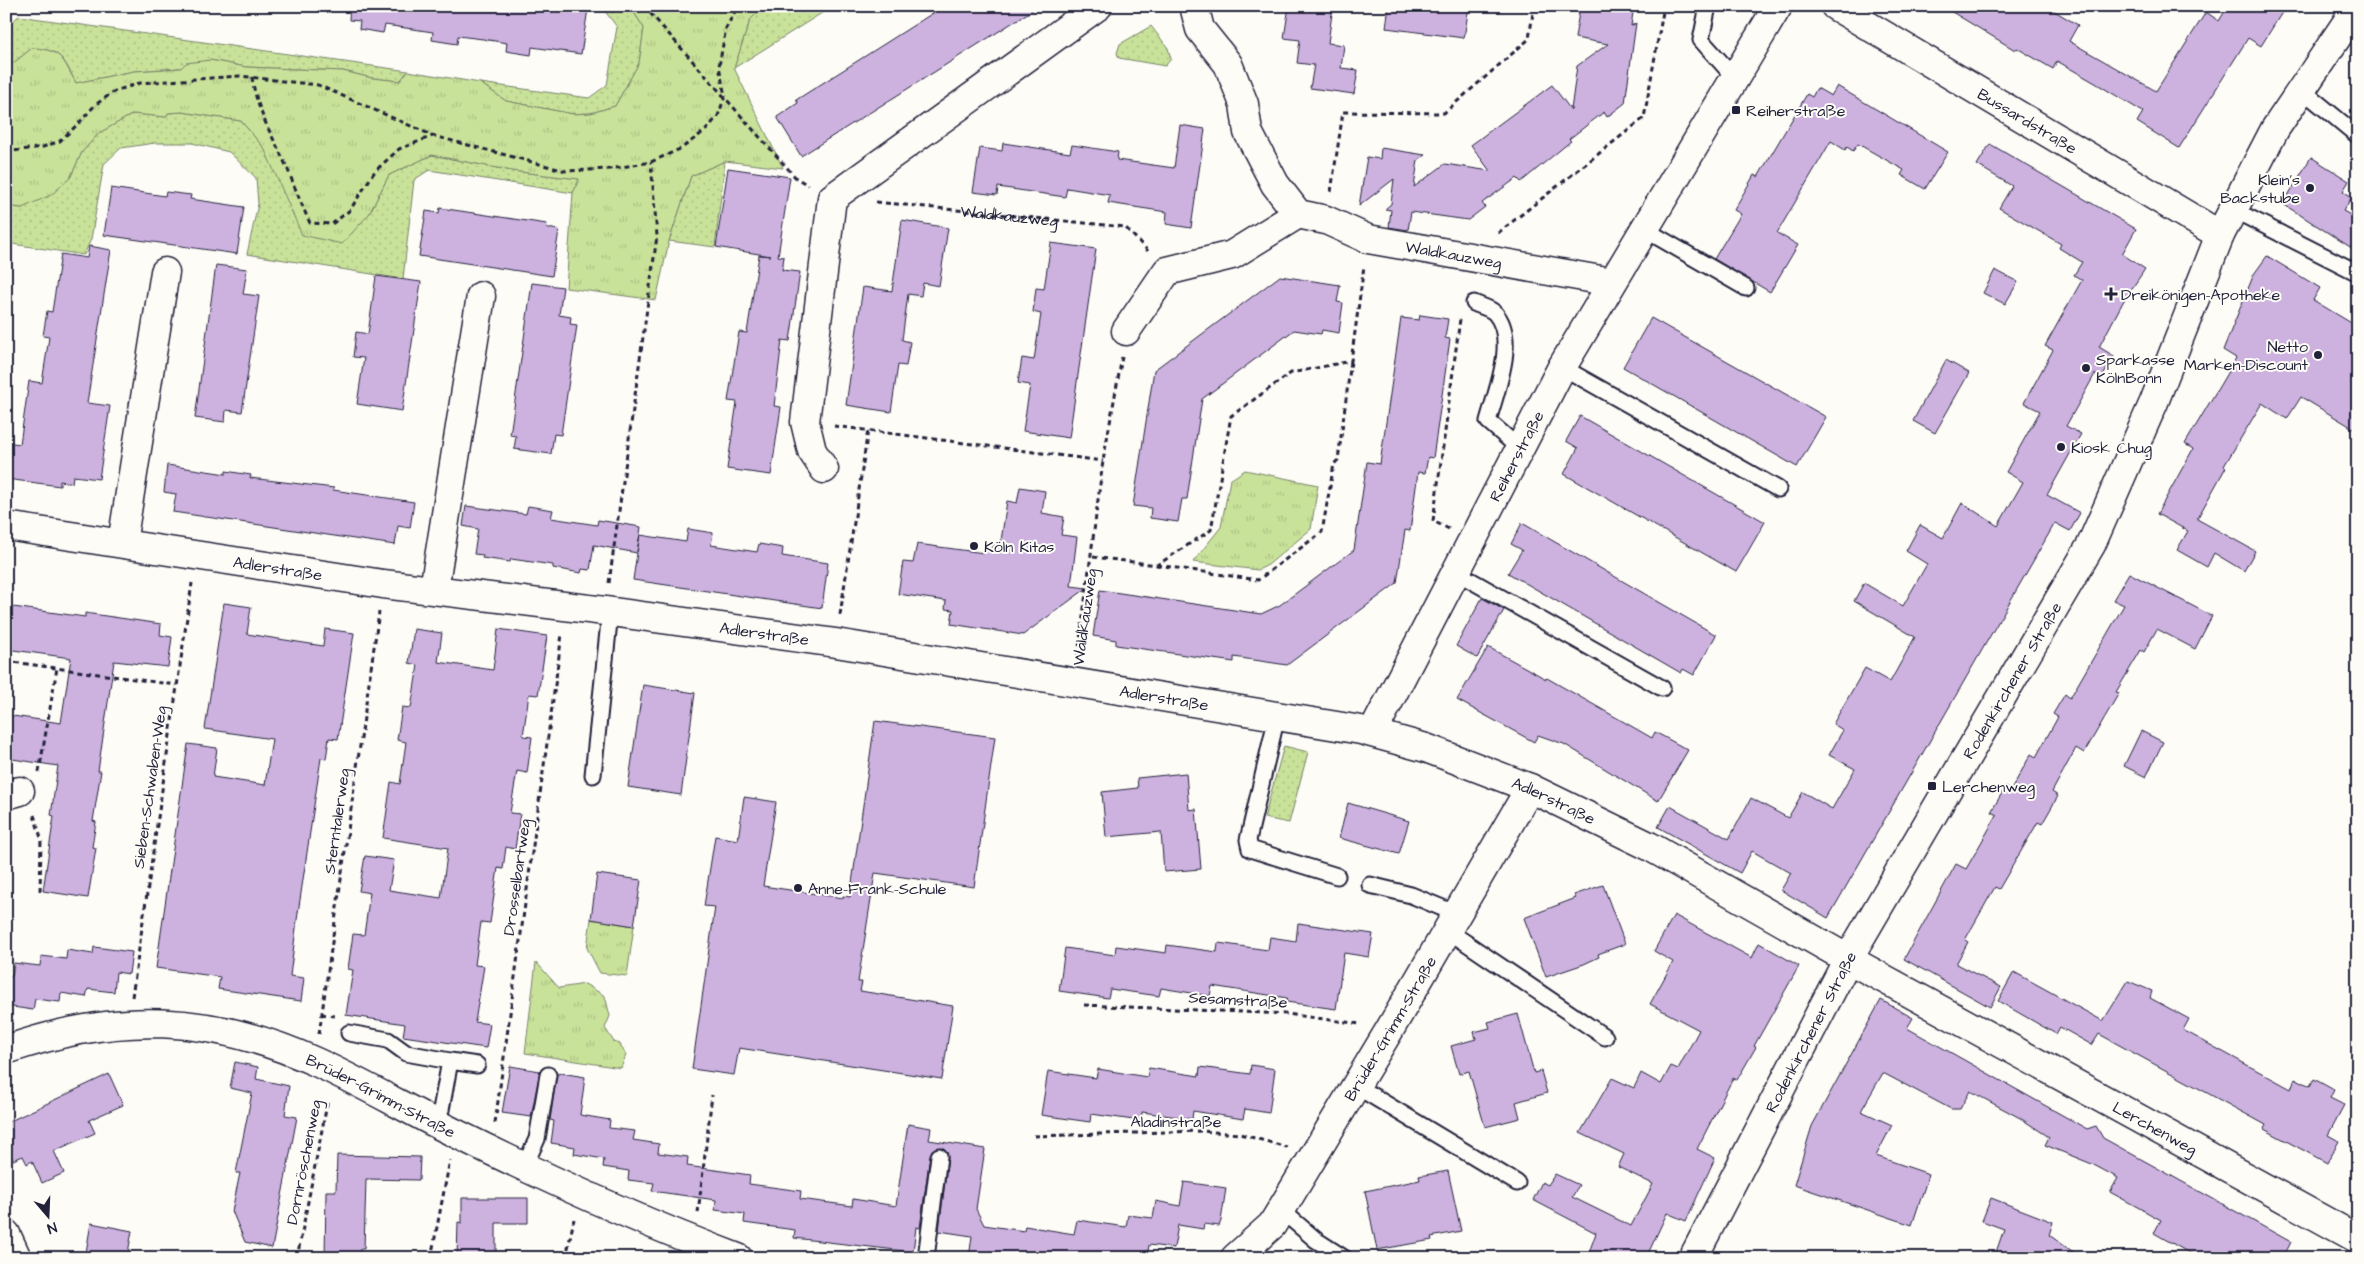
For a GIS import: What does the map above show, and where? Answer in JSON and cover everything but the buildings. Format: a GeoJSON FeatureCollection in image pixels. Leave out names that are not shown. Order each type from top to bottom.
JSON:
{"type":"FeatureCollection","features":[{"type":"Feature","properties":{"kind":"street"},"geometry":{"type":"LineString","coordinates":[[824,468],[812,451],[805,422],[832,198],[1098,6]]}},
{"type":"Feature","properties":{"kind":"street"},"geometry":{"type":"LineString","coordinates":[[1126,332],[1167,271],[1232,255],[1298,214],[1276,184],[1248,132],[1244,104],[1228,64],[1200,29],[1194,6]]}},
{"type":"Feature","properties":{"kind":"street","name":"Reiherstraße"},"geometry":{"type":"LineString","coordinates":[[1373,732],[1562,367],[1778,6]]}},
{"type":"Feature","properties":{"kind":"street","name":"Bussardstraße"},"geometry":{"type":"LineString","coordinates":[[1835,6],[2220,235]]}},
{"type":"Feature","properties":{"kind":"street","name":"Rodenkirchener Straße"},"geometry":{"type":"LineString","coordinates":[[1693,1258],[1848,959],[2091,545],[2154,402],[2220,235],[2275,129],[2358,6]]}},
{"type":"Feature","properties":{"kind":"street","name":"Waldkauzweg"},"geometry":{"type":"LineString","coordinates":[[1298,214],[1326,220],[1368,238],[1612,282]]}},
{"type":"Feature","properties":{"kind":"street"},"geometry":{"type":"LineString","coordinates":[[122,543],[165,272]]}},
{"type":"Feature","properties":{"kind":"street"},"geometry":{"type":"LineString","coordinates":[[434,589],[481,296]]}},
{"type":"Feature","properties":{"kind":"street","name":"Adlerstraße"},"geometry":{"type":"LineString","coordinates":[[6,526],[383,584],[608,611],[836,643],[1373,732],[1426,748],[1530,788],[1649,846],[1848,959]]}},
{"type":"Feature","properties":{"kind":"street","name":"Brüder-Grimm-Straße"},"geometry":{"type":"LineString","coordinates":[[1234,1258],[1272,1225],[1390,1029],[1530,788]]}},
{"type":"Feature","properties":{"kind":"street","name":"Lerchenweg"},"geometry":{"type":"LineString","coordinates":[[1848,959],[2358,1239]]}},
{"type":"Feature","properties":{"kind":"street","name":"Brüder-Grimm-Straße"},"geometry":{"type":"LineString","coordinates":[[6,1050],[94,1026],[128,1022],[174,1022],[211,1028],[262,1041],[324,1066],[444,1128],[579,1193],[738,1258]]}},
{"type":"Feature","properties":{"kind":"street"},"geometry":{"type":"LineString","coordinates":[[6,1234],[17,1258]]}},
{"type":"Feature","properties":{"kind":"lane"},"geometry":{"type":"LineString","coordinates":[[1708,6],[1701,40],[1735,78]]}},
{"type":"Feature","properties":{"kind":"lane"},"geometry":{"type":"LineString","coordinates":[[2301,89],[2358,136]]}},
{"type":"Feature","properties":{"kind":"lane"},"geometry":{"type":"LineString","coordinates":[[2234,210],[2358,273]]}},
{"type":"Feature","properties":{"kind":"lane"},"geometry":{"type":"LineString","coordinates":[[1644,229],[1746,288]]}},
{"type":"Feature","properties":{"kind":"lane"},"geometry":{"type":"LineString","coordinates":[[1474,303],[1494,312],[1505,330],[1506,348],[1488,421],[1520,449]]}},
{"type":"Feature","properties":{"kind":"lane"},"geometry":{"type":"LineString","coordinates":[[1562,367],[1778,489]]}},
{"type":"Feature","properties":{"kind":"lane"},"geometry":{"type":"LineString","coordinates":[[1456,572],[1662,688]]}},
{"type":"Feature","properties":{"kind":"lane"},"geometry":{"type":"LineString","coordinates":[[594,775],[608,611]]}},
{"type":"Feature","properties":{"kind":"lane"},"geometry":{"type":"LineString","coordinates":[[1277,716],[1248,840],[1250,849],[1337,876]]}},
{"type":"Feature","properties":{"kind":"lane"},"geometry":{"type":"LineString","coordinates":[[1370,885],[1411,895],[1452,922],[1605,1037]]}},
{"type":"Feature","properties":{"kind":"lane"},"geometry":{"type":"LineString","coordinates":[[349,1033],[388,1040],[406,1053],[477,1065]]}},
{"type":"Feature","properties":{"kind":"lane"},"geometry":{"type":"LineString","coordinates":[[444,1128],[441,1110],[450,1061]]}},
{"type":"Feature","properties":{"kind":"lane"},"geometry":{"type":"LineString","coordinates":[[524,1167],[537,1139],[548,1075]]}},
{"type":"Feature","properties":{"kind":"lane"},"geometry":{"type":"LineString","coordinates":[[1356,1086],[1517,1184]]}},
{"type":"Feature","properties":{"kind":"lane"},"geometry":{"type":"LineString","coordinates":[[926,1258],[939,1156]]}},
{"type":"Feature","properties":{"kind":"lane"},"geometry":{"type":"LineString","coordinates":[[1281,1210],[1316,1240],[1344,1258]]}},
{"type":"Feature","properties":{"kind":"path"},"geometry":{"type":"LineString","coordinates":[[644,6],[796,178],[832,198]]}},
{"type":"Feature","properties":{"kind":"path"},"geometry":{"type":"LineString","coordinates":[[6,152],[43,148],[60,141],[95,105],[115,91],[140,83],[240,76],[318,85],[434,136],[566,171],[610,169],[651,162],[682,148],[706,130],[718,116],[725,96],[719,66],[726,28],[738,6]]}},
{"type":"Feature","properties":{"kind":"path"},"geometry":{"type":"LineString","coordinates":[[1326,220],[1343,112],[1444,113],[1530,39],[1534,6]]}},
{"type":"Feature","properties":{"kind":"path"},"geometry":{"type":"LineString","coordinates":[[252,77],[255,97],[265,126],[288,170],[310,223],[332,224],[350,210],[375,171],[399,149],[434,136]]}},
{"type":"Feature","properties":{"kind":"path"},"geometry":{"type":"LineString","coordinates":[[608,611],[657,236],[651,162]]}},
{"type":"Feature","properties":{"kind":"path","name":"Waldkauzweg"},"geometry":{"type":"LineString","coordinates":[[832,198],[1125,227],[1167,271]]}},
{"type":"Feature","properties":{"kind":"path"},"geometry":{"type":"LineString","coordinates":[[1093,556],[1258,580],[1322,532],[1334,464],[1338,460],[1368,238]]}},
{"type":"Feature","properties":{"kind":"path","name":"Waldkauzweg"},"geometry":{"type":"LineString","coordinates":[[1074,683],[1093,556],[1103,461],[1126,332]]}},
{"type":"Feature","properties":{"kind":"path"},"geometry":{"type":"LineString","coordinates":[[1157,565],[1210,530],[1231,416],[1291,373],[1351,362]]}},
{"type":"Feature","properties":{"kind":"path"},"geometry":{"type":"LineString","coordinates":[[805,422],[1103,461]]}},
{"type":"Feature","properties":{"kind":"path"},"geometry":{"type":"LineString","coordinates":[[836,643],[868,430]]}},
{"type":"Feature","properties":{"kind":"path","name":"Sieben-Schwaben-Weg"},"geometry":{"type":"LineString","coordinates":[[128,1022],[196,556]]}},
{"type":"Feature","properties":{"kind":"path","name":"Sterntalerweg"},"geometry":{"type":"LineString","coordinates":[[324,1066],[383,584]]}},
{"type":"Feature","properties":{"kind":"path","name":"Drosselbartweg"},"geometry":{"type":"LineString","coordinates":[[491,1151],[566,606]]}},
{"type":"Feature","properties":{"kind":"path"},"geometry":{"type":"LineString","coordinates":[[6,661],[176,685]]}},
{"type":"Feature","properties":{"kind":"path"},"geometry":{"type":"LineString","coordinates":[[40,894],[41,838],[33,812],[13,793],[33,782],[39,774],[57,668]]}},
{"type":"Feature","properties":{"kind":"path","name":"Sesamstraße"},"geometry":{"type":"LineString","coordinates":[[1084,1004],[1287,1014],[1390,1029]]}},
{"type":"Feature","properties":{"kind":"path","name":"Dornröschenweg"},"geometry":{"type":"LineString","coordinates":[[297,1258],[324,1066]]}},
{"type":"Feature","properties":{"kind":"path"},"geometry":{"type":"LineString","coordinates":[[695,1242],[712,1095]]}},
{"type":"Feature","properties":{"kind":"path"},"geometry":{"type":"LineString","coordinates":[[431,1258],[444,1128]]}},
{"type":"Feature","properties":{"kind":"path","name":"Aladinstraße"},"geometry":{"type":"LineString","coordinates":[[1034,1136],[1201,1131],[1240,1134],[1315,1154]]}},
{"type":"Feature","properties":{"kind":"path"},"geometry":{"type":"LineString","coordinates":[[566,1258],[579,1193]]}},
{"type":"Feature","properties":{"kind":"green space"},"geometry":{"type":"Polygon","coordinates":[[[601,6],[630,6],[644,28],[639,63],[615,106],[591,113],[573,114],[506,101],[480,83],[589,98],[607,85],[617,27],[601,6]]]}},
{"type":"Feature","properties":{"kind":"green space"},"geometry":{"type":"Polygon","coordinates":[[[630,6],[764,6],[750,20],[734,68],[783,168],[725,161],[691,176],[669,241],[656,300],[566,288],[573,193],[579,179],[512,171],[432,155],[389,175],[369,214],[342,244],[302,235],[264,148],[241,121],[182,112],[168,113],[166,117],[133,114],[99,133],[82,152],[70,178],[51,195],[22,208],[6,206],[6,69],[32,48],[50,51],[60,57],[76,83],[134,71],[181,68],[186,63],[210,60],[246,67],[343,71],[372,78],[400,81],[408,71],[480,83],[506,101],[573,114],[591,113],[615,106],[639,63],[644,28],[630,6]]]}},
{"type":"Feature","properties":{"kind":"green space"},"geometry":{"type":"Polygon","coordinates":[[[764,6],[833,6],[734,68],[750,20],[764,6]]]}},
{"type":"Feature","properties":{"kind":"green space"},"geometry":{"type":"Polygon","coordinates":[[[19,16],[408,71],[400,81],[372,78],[343,71],[246,67],[210,60],[181,68],[134,71],[76,83],[64,61],[56,53],[42,49],[32,48],[6,69],[6,26],[19,16]]]}},
{"type":"Feature","properties":{"kind":"green space"},"geometry":{"type":"Polygon","coordinates":[[[1151,26],[1168,48],[1171,59],[1165,66],[1119,58],[1117,53],[1120,44],[1151,26]]]}},
{"type":"Feature","properties":{"kind":"green space"},"geometry":{"type":"Polygon","coordinates":[[[182,112],[241,121],[264,148],[275,171],[369,214],[389,175],[432,155],[512,171],[580,179],[573,193],[429,170],[414,180],[403,279],[247,254],[258,204],[256,178],[229,152],[192,143],[155,143],[121,148],[104,164],[91,239],[84,255],[6,243],[6,206],[22,208],[70,178],[82,152],[99,133],[133,114],[166,117],[168,113],[182,112]]]}},
{"type":"Feature","properties":{"kind":"green space"},"geometry":{"type":"Polygon","coordinates":[[[725,161],[715,247],[669,241],[691,176],[725,161]]]}},
{"type":"Feature","properties":{"kind":"green space"},"geometry":{"type":"Polygon","coordinates":[[[1245,470],[1318,485],[1311,529],[1268,565],[1258,570],[1193,562],[1221,527],[1230,480],[1245,470]]]}},
{"type":"Feature","properties":{"kind":"green space"},"geometry":{"type":"Polygon","coordinates":[[[1284,746],[1308,752],[1289,823],[1264,818],[1284,746]]]}},
{"type":"Feature","properties":{"kind":"green space"},"geometry":{"type":"Polygon","coordinates":[[[591,919],[634,926],[627,976],[600,973],[587,948],[591,919]]]}},
{"type":"Feature","properties":{"kind":"green space"},"geometry":{"type":"Polygon","coordinates":[[[536,962],[559,988],[585,984],[605,996],[610,1016],[605,1028],[614,1042],[620,1044],[626,1055],[621,1068],[525,1053],[536,962]]]}},
{"type":"Feature","properties":{"kind":"place","name":"Reiherstraße"},"geometry":{"type":"Point","coordinates":[1736,110]}},
{"type":"Feature","properties":{"kind":"place","name":"Klein's Backstube"},"geometry":{"type":"Point","coordinates":[2310,188]}},
{"type":"Feature","properties":{"kind":"place","name":"Dreikönigen-Apotheke"},"geometry":{"type":"Point","coordinates":[2111,294]}},
{"type":"Feature","properties":{"kind":"place","name":"Netto Marken-Discount"},"geometry":{"type":"Point","coordinates":[2318,355]}},
{"type":"Feature","properties":{"kind":"place","name":"Sparkasse KölnBonn"},"geometry":{"type":"Point","coordinates":[2086,368]}},
{"type":"Feature","properties":{"kind":"place","name":"Kiosk Chug"},"geometry":{"type":"Point","coordinates":[2061,447]}},
{"type":"Feature","properties":{"kind":"place","name":"Köln Kitas"},"geometry":{"type":"Point","coordinates":[974,546]}},
{"type":"Feature","properties":{"kind":"place","name":"Lerchenweg"},"geometry":{"type":"Point","coordinates":[1932,786]}},
{"type":"Feature","properties":{"kind":"place","name":"Anne-Frank-Schule"},"geometry":{"type":"Point","coordinates":[798,888]}}]}
